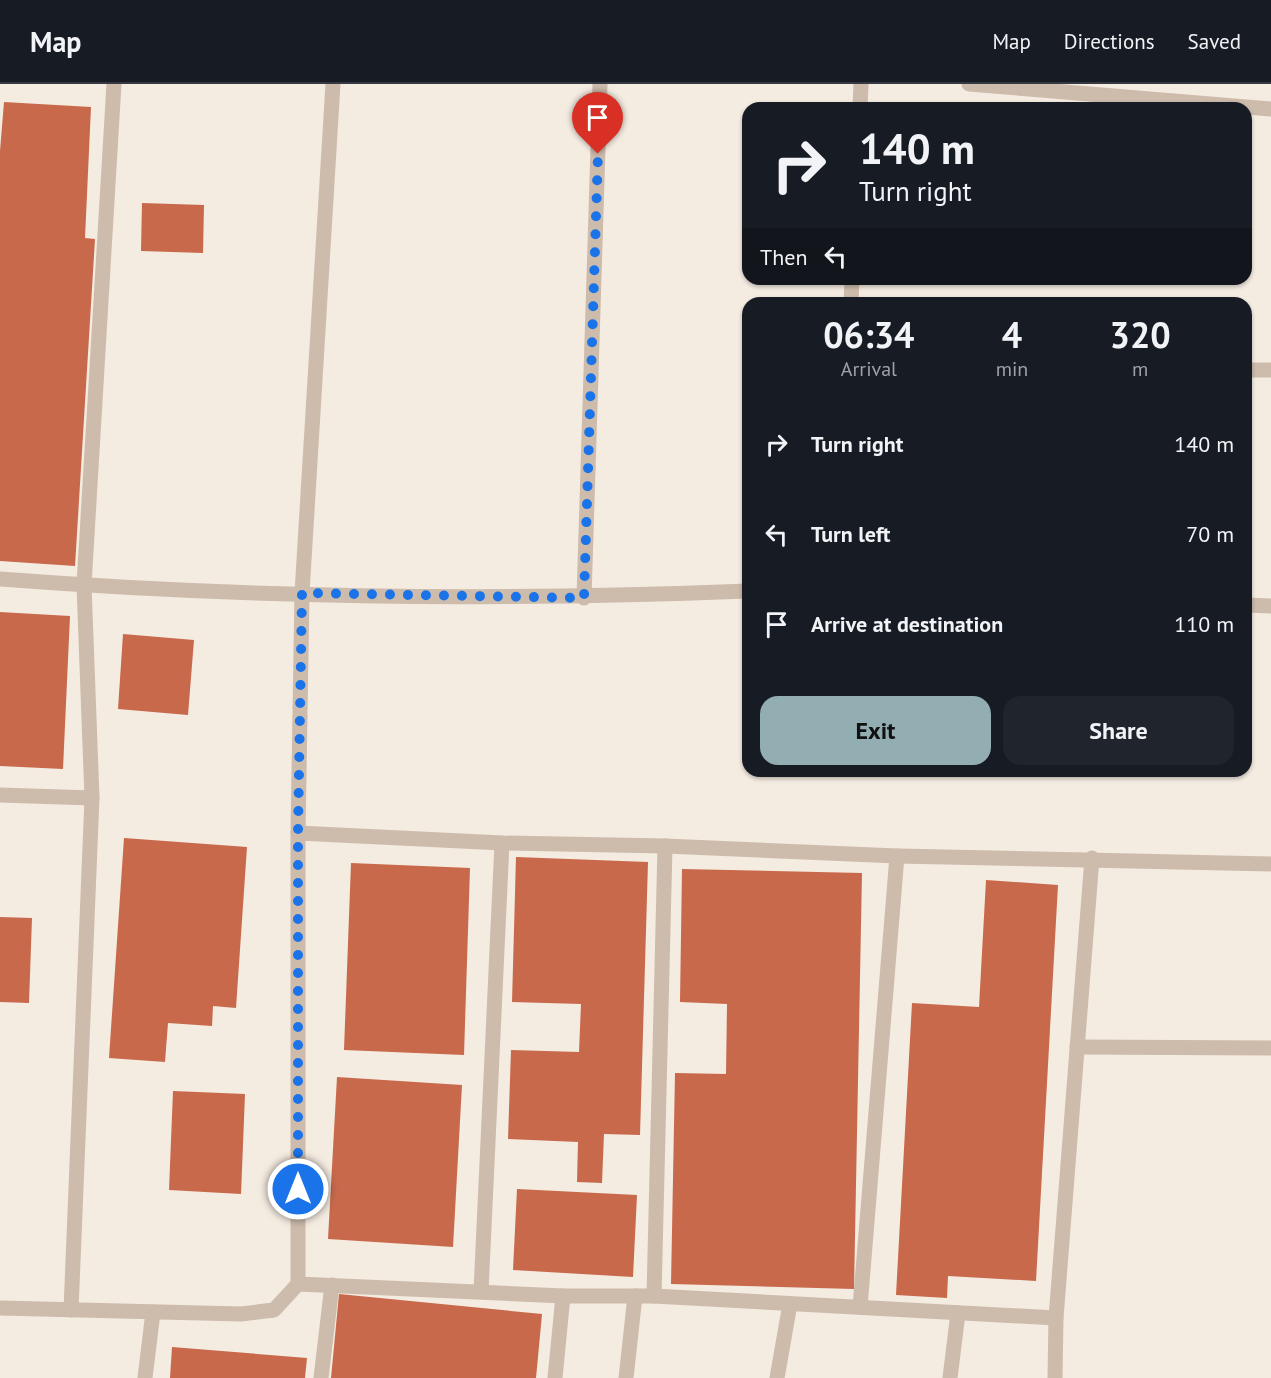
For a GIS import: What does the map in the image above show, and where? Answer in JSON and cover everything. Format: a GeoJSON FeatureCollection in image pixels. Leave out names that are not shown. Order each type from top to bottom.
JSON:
{"type":"FeatureCollection","features":[{"type":"Feature","properties":{"kind":"street"},"geometry":{"type":"LineString","coordinates":[[71,1310],[92,798],[84,585],[114,84]]}},
{"type":"Feature","properties":{"kind":"street"},"geometry":{"type":"LineString","coordinates":[[0,1308],[241,1314],[274,1310],[298,1284],[298,833],[302,593],[333,84]]}},
{"type":"Feature","properties":{"kind":"street"},"geometry":{"type":"LineString","coordinates":[[584,598],[600,84]]}},
{"type":"Feature","properties":{"kind":"street"},"geometry":{"type":"LineString","coordinates":[[860,102],[861,84]]}},
{"type":"Feature","properties":{"kind":"street"},"geometry":{"type":"LineString","coordinates":[[969,84],[1186,102]]}},
{"type":"Feature","properties":{"kind":"street"},"geometry":{"type":"LineString","coordinates":[[1252,107],[1271,109]]}},
{"type":"Feature","properties":{"kind":"street"},"geometry":{"type":"LineString","coordinates":[[1252,370],[1271,370]]}},
{"type":"Feature","properties":{"kind":"street"},"geometry":{"type":"LineString","coordinates":[[0,579],[84,585],[302,593],[584,598],[742,591]]}},
{"type":"Feature","properties":{"kind":"street"},"geometry":{"type":"LineString","coordinates":[[1252,605],[1271,606]]}},
{"type":"Feature","properties":{"kind":"street"},"geometry":{"type":"LineString","coordinates":[[0,795],[92,798]]}},
{"type":"Feature","properties":{"kind":"street"},"geometry":{"type":"LineString","coordinates":[[298,833],[502,843],[665,846],[897,856],[1092,858],[1271,864]]}},
{"type":"Feature","properties":{"kind":"street"},"geometry":{"type":"LineString","coordinates":[[481,1291],[502,843]]}},
{"type":"Feature","properties":{"kind":"street"},"geometry":{"type":"LineString","coordinates":[[654,1296],[665,846]]}},
{"type":"Feature","properties":{"kind":"street"},"geometry":{"type":"LineString","coordinates":[[860,1307],[897,856]]}},
{"type":"Feature","properties":{"kind":"street"},"geometry":{"type":"LineString","coordinates":[[1055,1378],[1056,1318],[1092,858]]}},
{"type":"Feature","properties":{"kind":"street"},"geometry":{"type":"LineString","coordinates":[[1077,1047],[1271,1048]]}},
{"type":"Feature","properties":{"kind":"street"},"geometry":{"type":"LineString","coordinates":[[298,1284],[563,1296],[654,1296],[1056,1318]]}},
{"type":"Feature","properties":{"kind":"street"},"geometry":{"type":"LineString","coordinates":[[321,1378],[332,1285]]}},
{"type":"Feature","properties":{"kind":"street"},"geometry":{"type":"LineString","coordinates":[[555,1378],[563,1296]]}},
{"type":"Feature","properties":{"kind":"street"},"geometry":{"type":"LineString","coordinates":[[626,1378],[635,1296]]}},
{"type":"Feature","properties":{"kind":"street"},"geometry":{"type":"LineString","coordinates":[[777,1378],[790,1304]]}},
{"type":"Feature","properties":{"kind":"street"},"geometry":{"type":"LineString","coordinates":[[145,1378],[153,1312]]}},
{"type":"Feature","properties":{"kind":"street"},"geometry":{"type":"LineString","coordinates":[[950,1378],[958,1313]]}},
{"type":"Feature","properties":{"kind":"building"},"geometry":{"type":"Polygon","coordinates":[[[4,102],[91,107],[85,238],[95,239],[75,566],[0,561],[0,151],[4,102]]]}},
{"type":"Feature","properties":{"kind":"building"},"geometry":{"type":"Polygon","coordinates":[[[142,203],[204,205],[203,253],[141,251],[142,203]]]}},
{"type":"Feature","properties":{"kind":"building"},"geometry":{"type":"Polygon","coordinates":[[[0,612],[70,616],[63,769],[0,766],[0,612]]]}},
{"type":"Feature","properties":{"kind":"building"},"geometry":{"type":"Polygon","coordinates":[[[123,634],[194,640],[188,715],[118,709],[123,634]]]}},
{"type":"Feature","properties":{"kind":"building"},"geometry":{"type":"Polygon","coordinates":[[[124,838],[247,847],[236,1008],[213,1006],[212,1026],[168,1023],[165,1062],[109,1058],[124,838]]]}},
{"type":"Feature","properties":{"kind":"building"},"geometry":{"type":"Polygon","coordinates":[[[516,857],[648,862],[640,1135],[604,1134],[602,1183],[577,1182],[578,1142],[508,1139],[511,1050],[579,1052],[581,1004],[512,1002],[516,857]]]}},
{"type":"Feature","properties":{"kind":"building"},"geometry":{"type":"Polygon","coordinates":[[[351,863],[470,868],[464,1055],[344,1050],[351,863]]]}},
{"type":"Feature","properties":{"kind":"building"},"geometry":{"type":"Polygon","coordinates":[[[682,869],[862,873],[854,1289],[671,1284],[675,1073],[726,1074],[727,1004],[680,1002],[682,869]]]}},
{"type":"Feature","properties":{"kind":"building"},"geometry":{"type":"Polygon","coordinates":[[[986,880],[1058,885],[1036,1281],[948,1276],[947,1298],[896,1295],[912,1003],[979,1007],[986,880]]]}},
{"type":"Feature","properties":{"kind":"building"},"geometry":{"type":"Polygon","coordinates":[[[0,917],[32,918],[29,1003],[0,1002],[0,917]]]}},
{"type":"Feature","properties":{"kind":"building"},"geometry":{"type":"Polygon","coordinates":[[[337,1077],[462,1085],[453,1247],[328,1239],[337,1077]]]}},
{"type":"Feature","properties":{"kind":"building"},"geometry":{"type":"Polygon","coordinates":[[[173,1091],[245,1094],[241,1194],[169,1190],[173,1091]]]}},
{"type":"Feature","properties":{"kind":"building"},"geometry":{"type":"Polygon","coordinates":[[[517,1189],[637,1195],[633,1277],[513,1270],[517,1189]]]}},
{"type":"Feature","properties":{"kind":"building"},"geometry":{"type":"Polygon","coordinates":[[[339,1294],[542,1314],[536,1378],[331,1378],[339,1294]]]}},
{"type":"Feature","properties":{"kind":"building"},"geometry":{"type":"Polygon","coordinates":[[[172,1347],[307,1358],[305,1378],[170,1378],[172,1347]]]}},
{"type":"Feature","properties":{"kind":"route"},"geometry":{"type":"LineString","coordinates":[[298,1189],[298,833],[302,593],[584,598],[598,154]]}}]}
